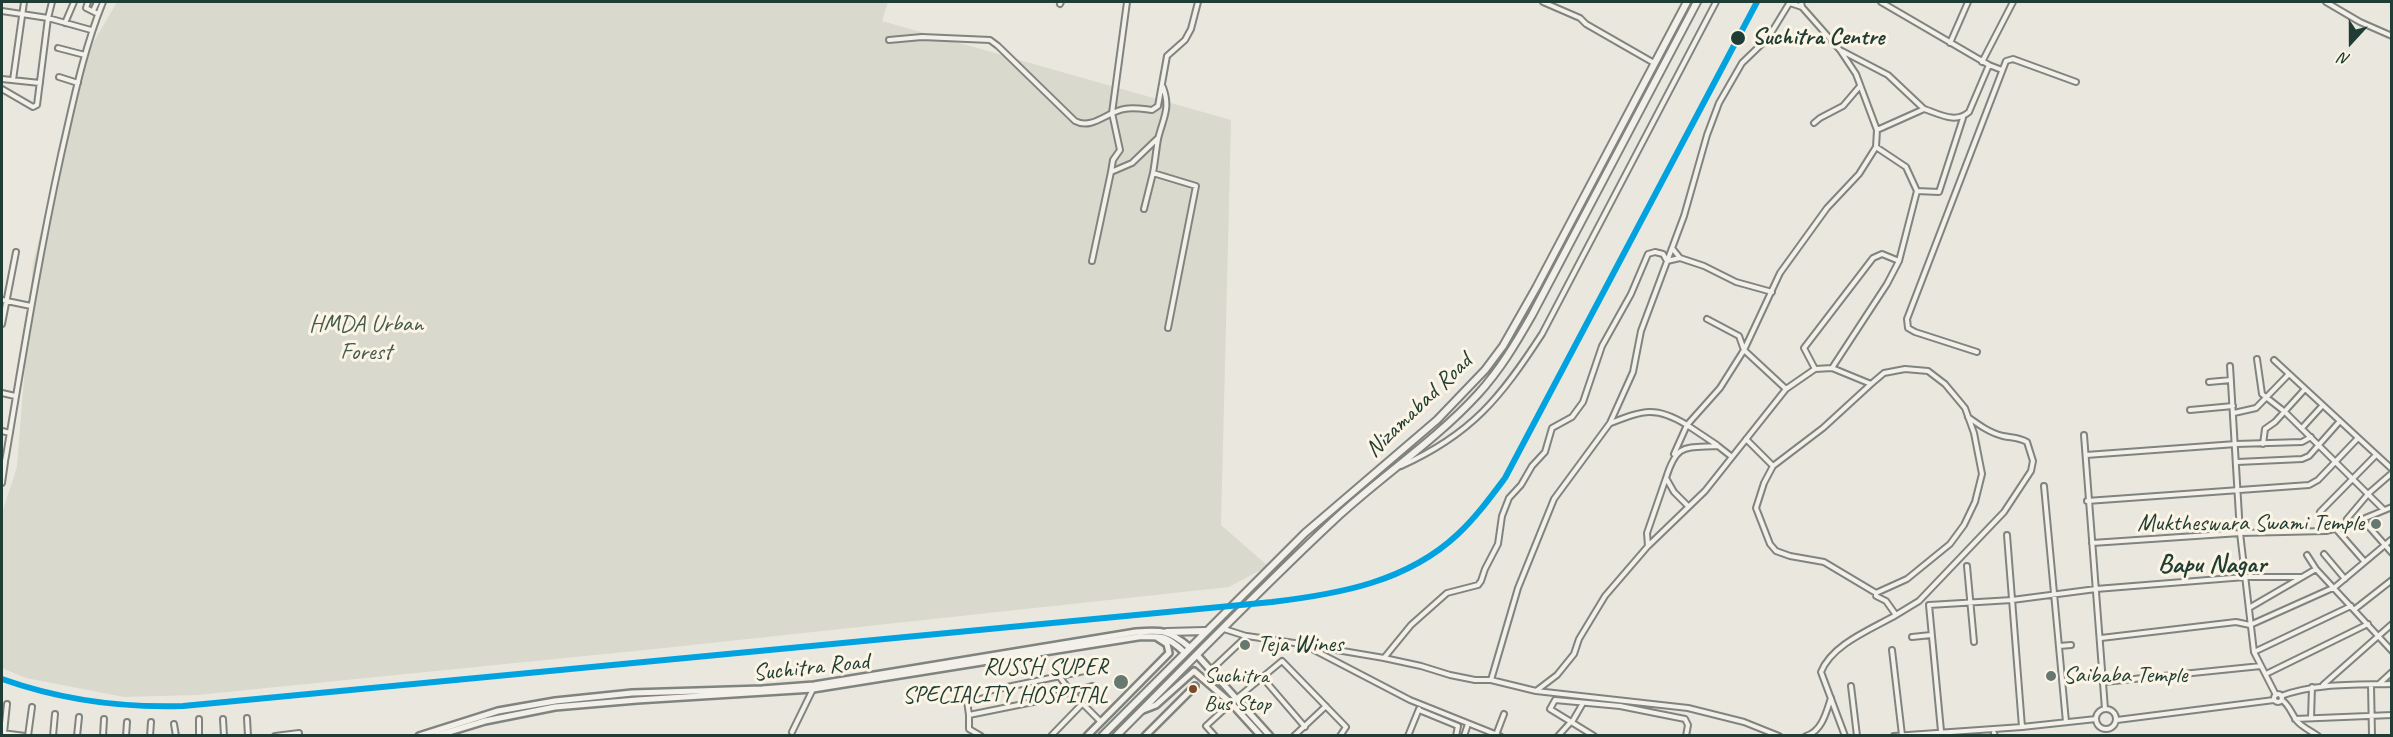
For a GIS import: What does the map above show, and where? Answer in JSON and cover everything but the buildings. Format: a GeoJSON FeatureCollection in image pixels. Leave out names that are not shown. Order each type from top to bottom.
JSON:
{"type":"FeatureCollection","features":[{"type":"Feature","properties":{"kind":"highway","name":"Nizamabad Road"},"geometry":{"type":"LineString","coordinates":[[1102,735],[1305,533],[1443,414],[1485,370],[1503,346],[1536,288],[1687,2]]}},
{"type":"Feature","properties":{"kind":"highway","name":"Nizamabad Road"},"geometry":{"type":"LineString","coordinates":[[1116,735],[1295,556],[1336,518],[1398,468],[1476,396],[1510,353],[1548,287],[1697,2]]}},
{"type":"Feature","properties":{"kind":"highway"},"geometry":{"type":"LineString","coordinates":[[1631,107],[1639,112]]}},
{"type":"Feature","properties":{"kind":"highway"},"geometry":{"type":"LineString","coordinates":[[1443,414],[1448,422]]}},
{"type":"Feature","properties":{"kind":"highway"},"geometry":{"type":"LineString","coordinates":[[1167,632],[1206,631]]}},
{"type":"Feature","properties":{"kind":"highway"},"geometry":{"type":"LineString","coordinates":[[1122,716],[1129,723]]}},
{"type":"Feature","properties":{"kind":"main road","name":"Suchitra Road"},"geometry":{"type":"LineString","coordinates":[[436,735],[485,721],[555,707],[668,695],[821,684],[1136,632],[1167,632]]}},
{"type":"Feature","properties":{"kind":"main road"},"geometry":{"type":"LineString","coordinates":[[1167,632],[1175,635],[1187,650]]}},
{"type":"Feature","properties":{"kind":"main road"},"geometry":{"type":"LineString","coordinates":[[1154,636],[1169,638],[1187,650]]}},
{"type":"Feature","properties":{"kind":"main road"},"geometry":{"type":"LineString","coordinates":[[1087,735],[1168,653],[1167,644],[1154,636]]}},
{"type":"Feature","properties":{"kind":"main road","name":"Suchitra Road"},"geometry":{"type":"LineString","coordinates":[[419,735],[467,719],[544,703],[632,693],[668,695],[813,689],[1154,636]]}},
{"type":"Feature","properties":{"kind":"main road"},"geometry":{"type":"LineString","coordinates":[[1194,658],[1210,670],[1261,735]]}},
{"type":"Feature","properties":{"kind":"main road"},"geometry":{"type":"LineString","coordinates":[[1141,711],[1156,705],[1194,671],[1233,701],[1270,735]]}},
{"type":"Feature","properties":{"kind":"main road"},"geometry":{"type":"LineString","coordinates":[[1145,735],[1195,686]]}},
{"type":"Feature","properties":{"kind":"street"},"geometry":{"type":"LineString","coordinates":[[13,81],[24,2]]}},
{"type":"Feature","properties":{"kind":"street"},"geometry":{"type":"LineString","coordinates":[[2,89],[33,107],[37,104],[52,2]]}},
{"type":"Feature","properties":{"kind":"street"},"geometry":{"type":"LineString","coordinates":[[65,22],[74,2]]}},
{"type":"Feature","properties":{"kind":"street"},"geometry":{"type":"LineString","coordinates":[[88,2],[86,8],[98,14]]}},
{"type":"Feature","properties":{"kind":"street"},"geometry":{"type":"LineString","coordinates":[[93,11],[97,2]]}},
{"type":"Feature","properties":{"kind":"street"},"geometry":{"type":"LineString","coordinates":[[2,483],[3,463],[31,306],[67,126],[91,30],[103,2]]}},
{"type":"Feature","properties":{"kind":"street"},"geometry":{"type":"LineString","coordinates":[[1092,261],[1113,160],[1120,150],[1112,113],[1126,2]]}},
{"type":"Feature","properties":{"kind":"street"},"geometry":{"type":"LineString","coordinates":[[889,40],[922,37],[990,40],[1078,123],[1087,124],[1112,113],[1138,108],[1152,110],[1158,106],[1167,56],[1188,34],[1198,2]]}},
{"type":"Feature","properties":{"kind":"street"},"geometry":{"type":"LineString","coordinates":[[1544,2],[1580,18],[1586,24],[1654,63]]}},
{"type":"Feature","properties":{"kind":"street"},"geometry":{"type":"LineString","coordinates":[[1398,468],[1428,454],[1460,434],[1488,409],[1513,379],[1542,334],[1716,2]]}},
{"type":"Feature","properties":{"kind":"street"},"geometry":{"type":"LineString","coordinates":[[1491,680],[1518,588],[1554,499],[1610,423],[1633,372],[1641,331],[1672,248],[1719,103],[1742,63],[1768,38],[1790,2],[1802,7],[1840,50],[1856,74],[1877,130],[1876,147],[1859,174],[1827,208],[1780,273],[1744,350],[1720,388],[1687,425],[1673,457],[1647,533],[1648,546]]}},
{"type":"Feature","properties":{"kind":"street"},"geometry":{"type":"LineString","coordinates":[[1801,2],[1802,7]]}},
{"type":"Feature","properties":{"kind":"street"},"geometry":{"type":"LineString","coordinates":[[1881,2],[1982,62],[2002,70]]}},
{"type":"Feature","properties":{"kind":"street"},"geometry":{"type":"LineString","coordinates":[[1950,43],[1968,2]]}},
{"type":"Feature","properties":{"kind":"street"},"geometry":{"type":"LineString","coordinates":[[1982,62],[2013,2]]}},
{"type":"Feature","properties":{"kind":"street"},"geometry":{"type":"LineString","coordinates":[[2326,2],[2360,22],[2391,36]]}},
{"type":"Feature","properties":{"kind":"street"},"geometry":{"type":"LineString","coordinates":[[2,10],[48,18],[91,30]]}},
{"type":"Feature","properties":{"kind":"street"},"geometry":{"type":"LineString","coordinates":[[58,48],[85,55]]}},
{"type":"Feature","properties":{"kind":"street"},"geometry":{"type":"LineString","coordinates":[[1840,50],[1888,75],[1923,109],[1955,119],[1969,112],[1989,65]]}},
{"type":"Feature","properties":{"kind":"street"},"geometry":{"type":"LineString","coordinates":[[1977,352],[1915,332],[1908,328],[1907,319],[2006,61],[2013,59],[2076,82]]}},
{"type":"Feature","properties":{"kind":"street"},"geometry":{"type":"LineString","coordinates":[[59,77],[78,83]]}},
{"type":"Feature","properties":{"kind":"street"},"geometry":{"type":"LineString","coordinates":[[2,80],[40,83]]}},
{"type":"Feature","properties":{"kind":"street"},"geometry":{"type":"LineString","coordinates":[[1144,209],[1153,173],[1158,138],[1167,111],[1168,100],[1162,85]]}},
{"type":"Feature","properties":{"kind":"street"},"geometry":{"type":"LineString","coordinates":[[1814,123],[1843,106],[1860,86]]}},
{"type":"Feature","properties":{"kind":"street"},"geometry":{"type":"LineString","coordinates":[[1877,130],[1923,109]]}},
{"type":"Feature","properties":{"kind":"street"},"geometry":{"type":"LineString","coordinates":[[1917,191],[1939,192],[1963,117]]}},
{"type":"Feature","properties":{"kind":"street"},"geometry":{"type":"LineString","coordinates":[[1111,172],[1132,163],[1158,138]]}},
{"type":"Feature","properties":{"kind":"street"},"geometry":{"type":"LineString","coordinates":[[1832,368],[1887,284],[1899,261],[1917,191],[1906,167],[1876,147]]}},
{"type":"Feature","properties":{"kind":"street"},"geometry":{"type":"LineString","coordinates":[[1153,173],[1196,186],[1168,328]]}},
{"type":"Feature","properties":{"kind":"street"},"geometry":{"type":"LineString","coordinates":[[1672,248],[1680,258],[1736,282],[1755,285],[1772,292]]}},
{"type":"Feature","properties":{"kind":"street"},"geometry":{"type":"LineString","coordinates":[[2,324],[4,300],[16,252]]}},
{"type":"Feature","properties":{"kind":"street"},"geometry":{"type":"LineString","coordinates":[[1384,658],[1411,625],[1447,593],[1478,585],[1498,544],[1502,516],[1509,498],[1545,452],[1552,428],[1572,417],[1583,402],[1602,346],[1631,294],[1648,254],[1655,252],[1663,254],[1667,261]]}},
{"type":"Feature","properties":{"kind":"street"},"geometry":{"type":"LineString","coordinates":[[1815,369],[1804,348],[1873,258],[1882,254],[1899,261]]}},
{"type":"Feature","properties":{"kind":"street"},"geometry":{"type":"LineString","coordinates":[[1667,261],[1680,258]]}},
{"type":"Feature","properties":{"kind":"street"},"geometry":{"type":"LineString","coordinates":[[4,300],[31,306]]}},
{"type":"Feature","properties":{"kind":"street"},"geometry":{"type":"LineString","coordinates":[[1707,319],[1739,336],[1744,350],[1786,388]]}},
{"type":"Feature","properties":{"kind":"street"},"geometry":{"type":"LineString","coordinates":[[2257,359],[2260,390],[2266,398],[2285,412],[2336,460],[2384,510]]}},
{"type":"Feature","properties":{"kind":"street"},"geometry":{"type":"LineString","coordinates":[[2274,360],[2391,471],[2347,519]]}},
{"type":"Feature","properties":{"kind":"street"},"geometry":{"type":"LineString","coordinates":[[2230,366],[2240,533],[2254,652],[2278,703],[2282,698]]}},
{"type":"Feature","properties":{"kind":"street"},"geometry":{"type":"LineString","coordinates":[[1536,691],[1557,675],[1574,654],[1579,639],[1605,596],[1648,546],[1705,490],[1786,388],[1815,369],[1832,368],[1871,384]]}},
{"type":"Feature","properties":{"kind":"street"},"geometry":{"type":"LineString","coordinates":[[1876,593],[1907,579],[1950,544],[1964,525],[1975,502],[1982,474],[1974,433],[1965,408],[1945,384],[1928,371],[1905,369],[1884,372],[1823,428],[1773,466],[1764,483],[1756,508],[1770,544],[1776,551],[1824,562],[1876,593],[1876,596],[1886,601],[1896,615]]}},
{"type":"Feature","properties":{"kind":"street"},"geometry":{"type":"LineString","coordinates":[[2234,413],[2253,410],[2289,374]]}},
{"type":"Feature","properties":{"kind":"street"},"geometry":{"type":"LineString","coordinates":[[2209,382],[2231,380]]}},
{"type":"Feature","properties":{"kind":"street"},"geometry":{"type":"LineString","coordinates":[[2263,444],[2265,429],[2285,412],[2305,389]]}},
{"type":"Feature","properties":{"kind":"street"},"geometry":{"type":"LineString","coordinates":[[2,393],[15,396]]}},
{"type":"Feature","properties":{"kind":"street"},"geometry":{"type":"LineString","coordinates":[[2190,411],[2233,406]]}},
{"type":"Feature","properties":{"kind":"street"},"geometry":{"type":"LineString","coordinates":[[2302,429],[2322,406]]}},
{"type":"Feature","properties":{"kind":"street"},"geometry":{"type":"LineString","coordinates":[[1610,423],[1638,412],[1657,411],[1669,414],[1732,457]]}},
{"type":"Feature","properties":{"kind":"street"},"geometry":{"type":"LineString","coordinates":[[1845,735],[1821,672],[1824,665],[1841,647],[1918,601],[2004,512],[2031,471],[2033,461],[2027,442],[2018,437],[2004,437],[1989,432],[1968,417]]}},
{"type":"Feature","properties":{"kind":"street"},"geometry":{"type":"LineString","coordinates":[[2237,462],[2302,459],[2340,421]]}},
{"type":"Feature","properties":{"kind":"street"},"geometry":{"type":"LineString","coordinates":[[2,430],[10,433]]}},
{"type":"Feature","properties":{"kind":"street"},"geometry":{"type":"LineString","coordinates":[[2084,435],[2087,501],[2101,638],[2105,709]]}},
{"type":"Feature","properties":{"kind":"street"},"geometry":{"type":"LineString","coordinates":[[2086,455],[2236,444],[2302,442],[2311,437]]}},
{"type":"Feature","properties":{"kind":"street"},"geometry":{"type":"LineString","coordinates":[[2087,501],[2309,485],[2318,480],[2358,438]]}},
{"type":"Feature","properties":{"kind":"street"},"geometry":{"type":"LineString","coordinates":[[1746,439],[1773,466]]}},
{"type":"Feature","properties":{"kind":"street"},"geometry":{"type":"LineString","coordinates":[[1673,457],[1684,448],[1718,446]]}},
{"type":"Feature","properties":{"kind":"street"},"geometry":{"type":"LineString","coordinates":[[2320,512],[2376,455]]}},
{"type":"Feature","properties":{"kind":"street"},"geometry":{"type":"LineString","coordinates":[[1666,478],[1674,492],[1688,506]]}},
{"type":"Feature","properties":{"kind":"street"},"geometry":{"type":"LineString","coordinates":[[2044,486],[2066,722]]}},
{"type":"Feature","properties":{"kind":"street"},"geometry":{"type":"LineString","coordinates":[[2092,543],[2336,529],[2391,507]]}},
{"type":"Feature","properties":{"kind":"street"},"geometry":{"type":"LineString","coordinates":[[2362,520],[2391,553]]}},
{"type":"Feature","properties":{"kind":"street"},"geometry":{"type":"LineString","coordinates":[[2336,529],[2364,561]]}},
{"type":"Feature","properties":{"kind":"street"},"geometry":{"type":"LineString","coordinates":[[2007,535],[2022,727]]}},
{"type":"Feature","properties":{"kind":"street"},"geometry":{"type":"LineString","coordinates":[[2101,638],[2235,622],[2250,625],[2335,587],[2391,539]]}},
{"type":"Feature","properties":{"kind":"street"},"geometry":{"type":"LineString","coordinates":[[2324,554],[2345,579]]}},
{"type":"Feature","properties":{"kind":"street"},"geometry":{"type":"LineString","coordinates":[[2307,555],[2391,651]]}},
{"type":"Feature","properties":{"kind":"street"},"geometry":{"type":"LineString","coordinates":[[1967,566],[1974,642]]}},
{"type":"Feature","properties":{"kind":"street"},"geometry":{"type":"LineString","coordinates":[[2249,608],[2316,568]]}},
{"type":"Feature","properties":{"kind":"street"},"geometry":{"type":"LineString","coordinates":[[1941,731],[1929,605],[2012,600],[2096,589],[2245,578],[2301,577]]}},
{"type":"Feature","properties":{"kind":"street"},"geometry":{"type":"LineString","coordinates":[[2254,652],[2353,608],[2391,580]]}},
{"type":"Feature","properties":{"kind":"street"},"geometry":{"type":"LineString","coordinates":[[2266,674],[2368,624]]}},
{"type":"Feature","properties":{"kind":"street"},"geometry":{"type":"LineString","coordinates":[[2321,686],[2391,624]]}},
{"type":"Feature","properties":{"kind":"street"},"geometry":{"type":"LineString","coordinates":[[1224,629],[1247,636],[1301,644],[1314,649],[1421,705],[1497,735],[1504,714]]}},
{"type":"Feature","properties":{"kind":"street"},"geometry":{"type":"LineString","coordinates":[[1912,637],[1931,635]]}},
{"type":"Feature","properties":{"kind":"street"},"geometry":{"type":"LineString","coordinates":[[1210,670],[1247,636]]}},
{"type":"Feature","properties":{"kind":"street"},"geometry":{"type":"LineString","coordinates":[[2059,646],[2071,645]]}},
{"type":"Feature","properties":{"kind":"street"},"geometry":{"type":"LineString","coordinates":[[1314,649],[1325,648],[1384,658],[1459,677],[1491,680],[1536,691],[1688,708],[1744,722],[1779,735]]}},
{"type":"Feature","properties":{"kind":"street"},"geometry":{"type":"LineString","coordinates":[[1892,650],[1902,735]]}},
{"type":"Feature","properties":{"kind":"street"},"geometry":{"type":"LineString","coordinates":[[1215,735],[1206,726],[1282,661],[1346,727],[1340,735]]}},
{"type":"Feature","properties":{"kind":"street"},"geometry":{"type":"LineString","coordinates":[[2104,682],[2261,666]]}},
{"type":"Feature","properties":{"kind":"street"},"geometry":{"type":"LineString","coordinates":[[981,735],[969,729],[967,701],[969,695],[1089,670]]}},
{"type":"Feature","properties":{"kind":"street"},"geometry":{"type":"LineString","coordinates":[[2379,684],[2391,672]]}},
{"type":"Feature","properties":{"kind":"street"},"geometry":{"type":"LineString","coordinates":[[1059,676],[1071,692],[1101,722]]}},
{"type":"Feature","properties":{"kind":"street"},"geometry":{"type":"LineString","coordinates":[[1262,677],[1305,727]]}},
{"type":"Feature","properties":{"kind":"street"},"geometry":{"type":"LineString","coordinates":[[2108,735],[2108,729],[2117,720],[2275,697],[2282,698],[2312,687],[2391,684]]}},
{"type":"Feature","properties":{"kind":"street"},"geometry":{"type":"LineString","coordinates":[[2371,685],[2372,735]]}},
{"type":"Feature","properties":{"kind":"street"},"geometry":{"type":"LineString","coordinates":[[969,715],[1092,686]]}},
{"type":"Feature","properties":{"kind":"street"},"geometry":{"type":"LineString","coordinates":[[1851,686],[1857,735]]}},
{"type":"Feature","properties":{"kind":"street"},"geometry":{"type":"LineString","coordinates":[[2311,718],[2312,687]]}},
{"type":"Feature","properties":{"kind":"street"},"geometry":{"type":"LineString","coordinates":[[792,732],[813,689]]}},
{"type":"Feature","properties":{"kind":"street"},"geometry":{"type":"LineString","coordinates":[[1806,735],[1812,734],[1824,719],[1831,698]]}},
{"type":"Feature","properties":{"kind":"street"},"geometry":{"type":"LineString","coordinates":[[2282,698],[2302,726],[2318,735]]}},
{"type":"Feature","properties":{"kind":"street"},"geometry":{"type":"LineString","coordinates":[[1594,735],[1570,723],[1552,710],[1551,707],[1555,700],[1620,706],[1685,718],[1688,725],[1686,735]]}},
{"type":"Feature","properties":{"kind":"street"},"geometry":{"type":"LineString","coordinates":[[1558,735],[1570,723],[1583,703]]}},
{"type":"Feature","properties":{"kind":"street"},"geometry":{"type":"LineString","coordinates":[[1051,735],[1082,704]]}},
{"type":"Feature","properties":{"kind":"street"},"geometry":{"type":"LineString","coordinates":[[1408,735],[1421,705]]}},
{"type":"Feature","properties":{"kind":"street"},"geometry":{"type":"LineString","coordinates":[[1294,735],[1326,706]]}},
{"type":"Feature","properties":{"kind":"street"},"geometry":{"type":"LineString","coordinates":[[5,707],[3,733],[27,735],[32,707]]}},
{"type":"Feature","properties":{"kind":"street"},"geometry":{"type":"LineString","coordinates":[[2108,729],[2100,726],[2096,719],[2098,712],[2105,709],[2112,711],[2117,720]]}},
{"type":"Feature","properties":{"kind":"street"},"geometry":{"type":"LineString","coordinates":[[1419,710],[1458,726],[1456,735]]}},
{"type":"Feature","properties":{"kind":"street"},"geometry":{"type":"LineString","coordinates":[[53,735],[55,714]]}},
{"type":"Feature","properties":{"kind":"street"},"geometry":{"type":"LineString","coordinates":[[2295,718],[2391,715]]}},
{"type":"Feature","properties":{"kind":"street"},"geometry":{"type":"LineString","coordinates":[[77,735],[79,717]]}},
{"type":"Feature","properties":{"kind":"street"},"geometry":{"type":"LineString","coordinates":[[247,718],[248,735]]}},
{"type":"Feature","properties":{"kind":"street"},"geometry":{"type":"LineString","coordinates":[[103,735],[104,719]]}},
{"type":"Feature","properties":{"kind":"street"},"geometry":{"type":"LineString","coordinates":[[199,719],[199,735]]}},
{"type":"Feature","properties":{"kind":"street"},"geometry":{"type":"LineString","coordinates":[[223,719],[224,735]]}},
{"type":"Feature","properties":{"kind":"street"},"geometry":{"type":"LineString","coordinates":[[1894,735],[1941,731],[1995,733],[2022,727],[2096,719]]}},
{"type":"Feature","properties":{"kind":"street"},"geometry":{"type":"LineString","coordinates":[[126,735],[127,722]]}},
{"type":"Feature","properties":{"kind":"street"},"geometry":{"type":"LineString","coordinates":[[150,735],[151,722]]}},
{"type":"Feature","properties":{"kind":"street"},"geometry":{"type":"LineString","coordinates":[[174,724],[176,735]]}},
{"type":"Feature","properties":{"kind":"street"},"geometry":{"type":"LineString","coordinates":[[1464,735],[1468,724]]}},
{"type":"Feature","properties":{"kind":"street"},"geometry":{"type":"LineString","coordinates":[[275,735],[299,733]]}},
{"type":"Feature","properties":{"kind":"green space","name":"HMDA Urban Forest"},"geometry":{"type":"Polygon","coordinates":[[[117,2],[888,2],[882,21],[1231,120],[1221,525],[1268,566],[1229,587],[674,647],[197,695],[124,697],[26,678],[2,668],[2,513],[17,467],[33,263],[70,114],[89,50],[117,2]]]}},
{"type":"Feature","properties":{"kind":"transit line"},"geometry":{"type":"LineString","coordinates":[[2,679],[46,692],[91,701],[136,706],[183,706],[1272,602],[1322,595],[1371,583],[1417,564],[1438,550],[1458,534],[1477,514],[1505,478],[1757,2]]}},
{"type":"Feature","properties":{"kind":"place","name":"Suchitra Centre"},"geometry":{"type":"Point","coordinates":[1738,38]}},
{"type":"Feature","properties":{"kind":"place","name":"Muktheswara Swami Temple"},"geometry":{"type":"Point","coordinates":[2376,524]}},
{"type":"Feature","properties":{"kind":"place","name":"Teja Wines"},"geometry":{"type":"Point","coordinates":[1245,645]}},
{"type":"Feature","properties":{"kind":"place","name":"Saibaba Temple"},"geometry":{"type":"Point","coordinates":[2051,676]}},
{"type":"Feature","properties":{"kind":"place","name":"RUSSH SUPER SPECIALITY HOSPITAL"},"geometry":{"type":"Point","coordinates":[1121,682]}},
{"type":"Feature","properties":{"kind":"place","name":"Suchitra Bus Stop"},"geometry":{"type":"Point","coordinates":[1193,689]}},
{"type":"Feature","properties":{"kind":"district","name":"Bapu Nagar"},"geometry":{"type":"Point","coordinates":[2212,565]}}]}
